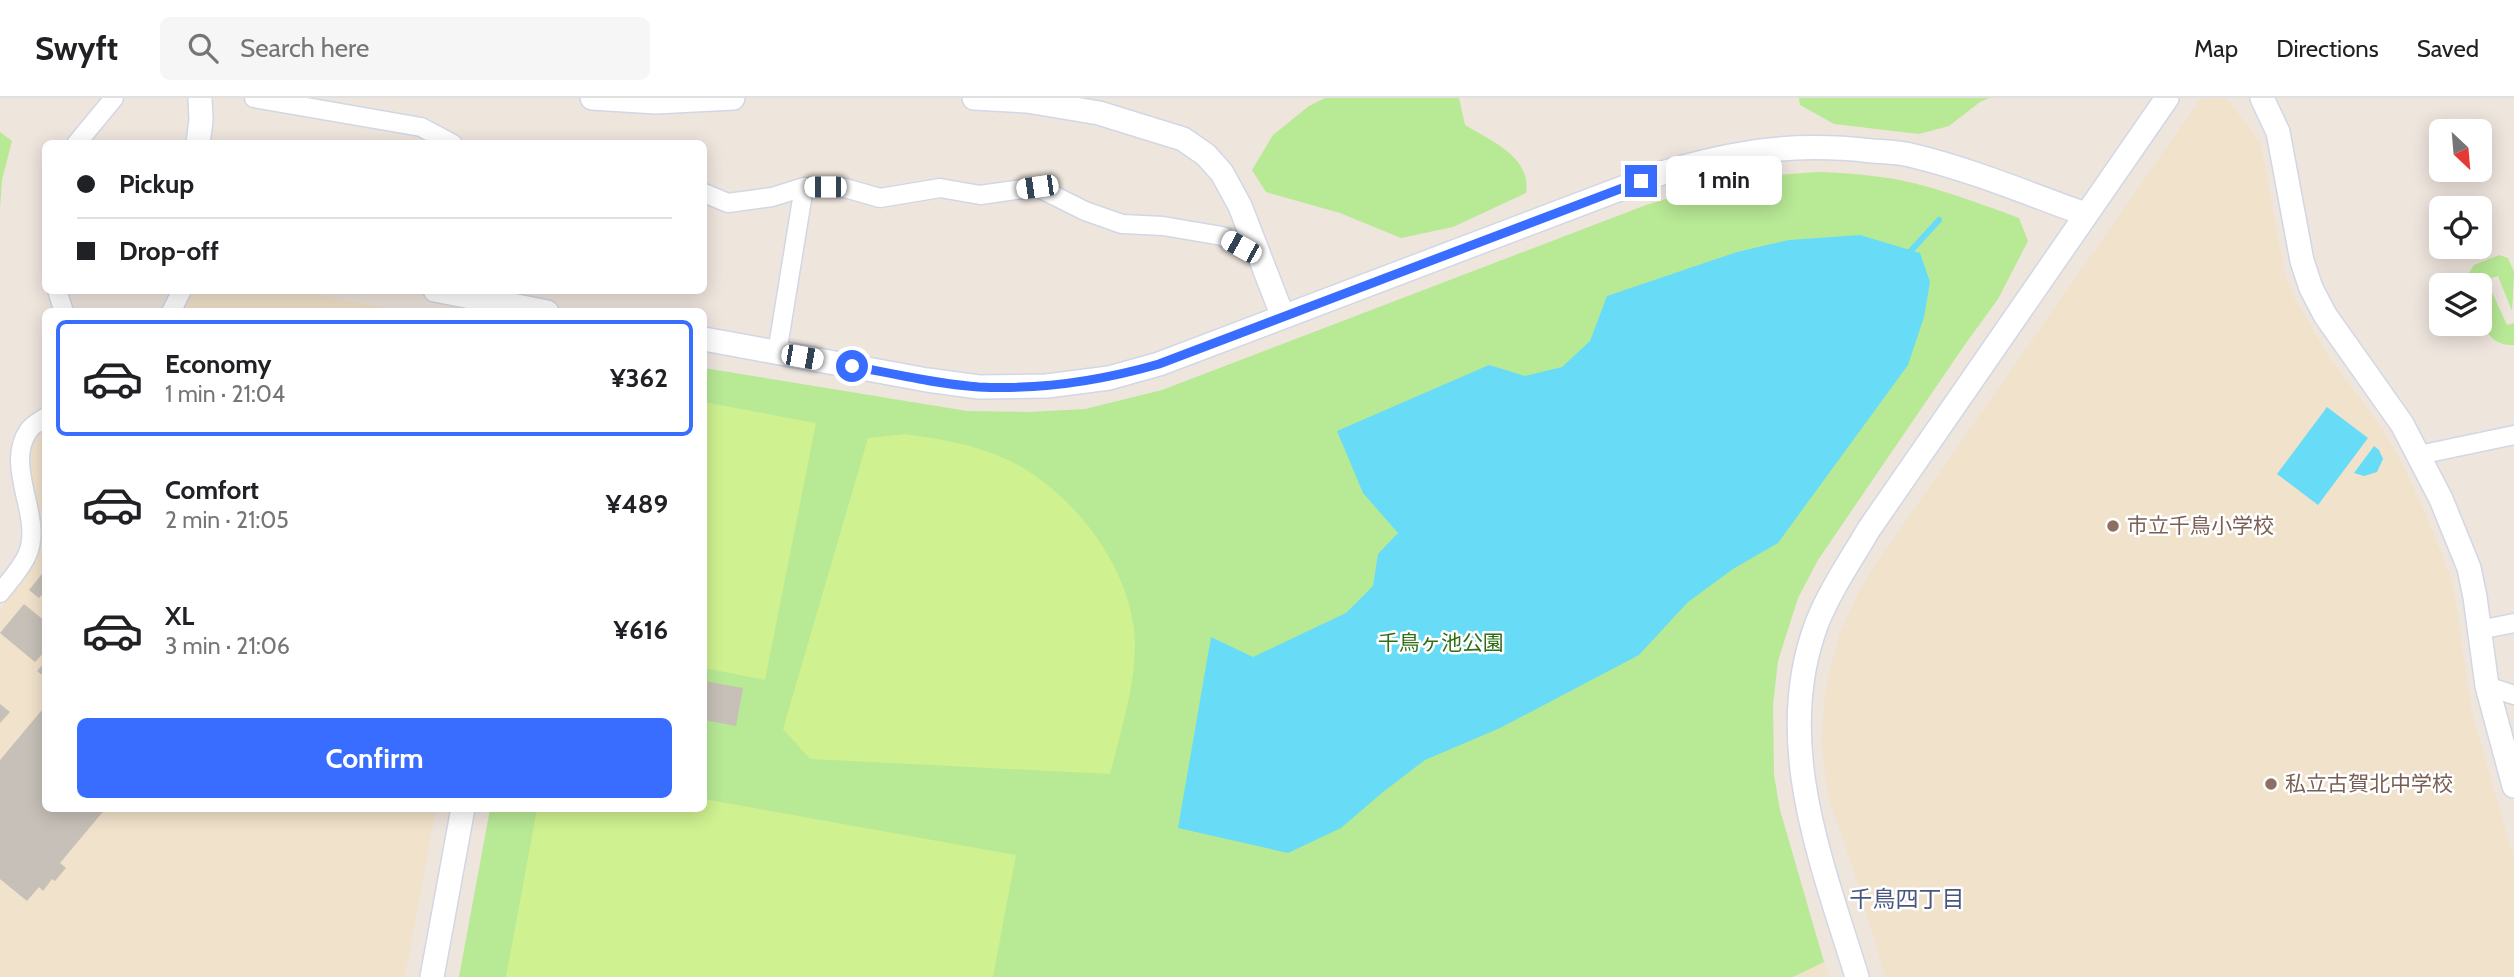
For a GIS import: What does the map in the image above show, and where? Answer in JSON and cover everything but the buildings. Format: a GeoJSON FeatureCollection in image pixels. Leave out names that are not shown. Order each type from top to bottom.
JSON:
{"type":"FeatureCollection","features":[{"type":"Feature","properties":{"kind":"street"},"geometry":{"type":"LineString","coordinates":[[79,140],[114,98]]}},
{"type":"Feature","properties":{"kind":"street"},"geometry":{"type":"LineString","coordinates":[[198,140],[200,98]]}},
{"type":"Feature","properties":{"kind":"street"},"geometry":{"type":"LineString","coordinates":[[254,98],[421,127],[445,140]]}},
{"type":"Feature","properties":{"kind":"street"},"geometry":{"type":"LineString","coordinates":[[595,98],[656,102],[733,98]]}},
{"type":"Feature","properties":{"kind":"street"},"geometry":{"type":"LineString","coordinates":[[974,98],[1101,106],[1183,139],[1206,155],[1222,173],[1240,206],[1283,317]]}},
{"type":"Feature","properties":{"kind":"street"},"geometry":{"type":"LineString","coordinates":[[1857,977],[1807,807],[1798,747],[1801,693],[1816,626],[1826,601],[1869,529],[2167,98]]}},
{"type":"Feature","properties":{"kind":"street"},"geometry":{"type":"LineString","coordinates":[[2262,98],[2278,132],[2302,261],[2311,288],[2325,315],[2397,415],[2441,499],[2469,568],[2487,686],[2514,786]]}},
{"type":"Feature","properties":{"kind":"street"},"geometry":{"type":"LineString","coordinates":[[707,340],[979,387],[1047,386],[1109,378],[1159,364],[1662,173],[1713,158],[1777,147],[1840,147],[1912,155],[2085,214]]}},
{"type":"Feature","properties":{"kind":"street"},"geometry":{"type":"LineString","coordinates":[[707,194],[728,203],[772,197],[804,187],[845,188],[880,198],[940,188],[980,195],[1037,187],[1085,211],[1122,224],[1163,226],[1222,236],[1260,257]]}},
{"type":"Feature","properties":{"kind":"street"},"geometry":{"type":"LineString","coordinates":[[777,352],[804,187]]}},
{"type":"Feature","properties":{"kind":"street"},"geometry":{"type":"LineString","coordinates":[[455,294],[527,308]]}},
{"type":"Feature","properties":{"kind":"street"},"geometry":{"type":"LineString","coordinates":[[0,593],[29,551],[31,529],[21,464],[22,444],[29,429],[42,420]]}},
{"type":"Feature","properties":{"kind":"street"},"geometry":{"type":"LineString","coordinates":[[2419,455],[2514,435]]}},
{"type":"Feature","properties":{"kind":"street"},"geometry":{"type":"LineString","coordinates":[[2479,630],[2514,623]]}},
{"type":"Feature","properties":{"kind":"street"},"geometry":{"type":"LineString","coordinates":[[2487,686],[2514,695]]}},
{"type":"Feature","properties":{"kind":"street"},"geometry":{"type":"LineString","coordinates":[[432,977],[462,812]]}},
{"type":"Feature","properties":{"kind":"shaded area"},"geometry":{"type":"Polygon","coordinates":[[[2201,98],[2226,98],[2261,143],[2284,271],[2294,297],[2329,357],[2382,428],[2403,465],[2453,583],[2472,713],[2514,859],[2514,977],[1885,977],[1853,868],[1829,800],[1825,775],[1823,712],[1827,680],[1840,633],[1860,589],[1875,565],[2201,98]]]}},
{"type":"Feature","properties":{"kind":"shaded area"},"geometry":{"type":"Polygon","coordinates":[[[193,294],[314,294],[386,308],[186,308],[193,294]]]}},
{"type":"Feature","properties":{"kind":"shaded area"},"geometry":{"type":"Polygon","coordinates":[[[42,432],[42,812],[435,812],[405,977],[0,977],[0,610],[35,559],[36,506],[29,462],[31,448],[42,432]]]}},
{"type":"Feature","properties":{"kind":"shaded area"},"geometry":{"type":"Polygon","coordinates":[[[1824,962],[1829,977],[1793,977],[1824,962]]]}},
{"type":"Feature","properties":{"kind":"green space"},"geometry":{"type":"Polygon","coordinates":[[[1325,98],[1459,98],[1465,125],[1497,144],[1523,169],[1526,193],[1453,227],[1401,238],[1340,213],[1266,192],[1252,170],[1273,135],[1309,106],[1325,98]]]}},
{"type":"Feature","properties":{"kind":"green space"},"geometry":{"type":"Polygon","coordinates":[[[1799,98],[1989,98],[1949,126],[1919,134],[1834,124],[1800,105],[1799,98]]]}},
{"type":"Feature","properties":{"kind":"green space"},"geometry":{"type":"Polygon","coordinates":[[[0,132],[12,141],[2,180],[0,209],[0,132]]]}},
{"type":"Feature","properties":{"kind":"green space","name":"千鳥ヶ池公園"},"geometry":{"type":"Polygon","coordinates":[[[1823,172],[1897,179],[1921,185],[2019,218],[2028,241],[1998,299],[1818,560],[1798,598],[1778,661],[1773,705],[1774,775],[1780,810],[1824,962],[1793,977],[459,977],[489,812],[707,812],[707,368],[967,411],[1085,409],[1162,390],[1646,205],[1733,182],[1823,172]]]}},
{"type":"Feature","properties":{"kind":"green space"},"geometry":{"type":"Polygon","coordinates":[[[2499,255],[2508,258],[2514,272],[2512,311],[2498,276],[2492,278],[2492,273],[2469,273],[2474,265],[2499,255]]]}},
{"type":"Feature","properties":{"kind":"green space"},"geometry":{"type":"Polygon","coordinates":[[[2492,292],[2507,325],[2514,323],[2514,345],[2496,341],[2490,336],[2492,292]]]}},
{"type":"Feature","properties":{"kind":"green space"},"geometry":{"type":"Polygon","coordinates":[[[707,403],[816,423],[765,680],[707,669],[707,403]]]}},
{"type":"Feature","properties":{"kind":"green space"},"geometry":{"type":"Polygon","coordinates":[[[905,434],[983,450],[1032,474],[1056,492],[1078,514],[1113,564],[1133,621],[1135,649],[1129,696],[1110,774],[810,759],[783,729],[868,438],[905,434]]]}},
{"type":"Feature","properties":{"kind":"green space"},"geometry":{"type":"Polygon","coordinates":[[[707,800],[1016,855],[993,977],[506,977],[536,812],[707,812],[707,800]]]}},
{"type":"Feature","properties":{"kind":"water"},"geometry":{"type":"Polygon","coordinates":[[[1860,235],[1920,253],[1930,282],[1924,317],[1908,365],[1778,543],[1733,569],[1688,602],[1639,655],[1500,728],[1425,760],[1341,828],[1288,853],[1178,828],[1211,637],[1253,657],[1346,613],[1373,586],[1378,554],[1398,533],[1363,493],[1337,431],[1489,365],[1525,376],[1562,367],[1590,341],[1607,296],[1737,252],[1789,240],[1860,235]]]}},
{"type":"Feature","properties":{"kind":"water"},"geometry":{"type":"Polygon","coordinates":[[[2327,407],[2368,438],[2318,505],[2277,474],[2327,407]]]}},
{"type":"Feature","properties":{"kind":"water"},"geometry":{"type":"Polygon","coordinates":[[[2374,446],[2383,459],[2377,472],[2364,476],[2354,473],[2374,446]]]}},
{"type":"Feature","properties":{"kind":"waterway"},"geometry":{"type":"LineString","coordinates":[[1907,255],[1939,220]]}},
{"type":"Feature","properties":{"kind":"place","name":"市立千鳥小学校"},"geometry":{"type":"Point","coordinates":[2113,526]}},
{"type":"Feature","properties":{"kind":"place","name":"私立古賀北中学校"},"geometry":{"type":"Point","coordinates":[2271,784]}},
{"type":"Feature","properties":{"kind":"district","name":"千鳥四丁目"},"geometry":{"type":"Point","coordinates":[1907,899]}},
{"type":"Feature","properties":{"kind":"route"},"geometry":{"type":"LineString","coordinates":[[852,366],[979,387],[1047,386],[1109,378],[1159,364],[1641,181]]}}]}
